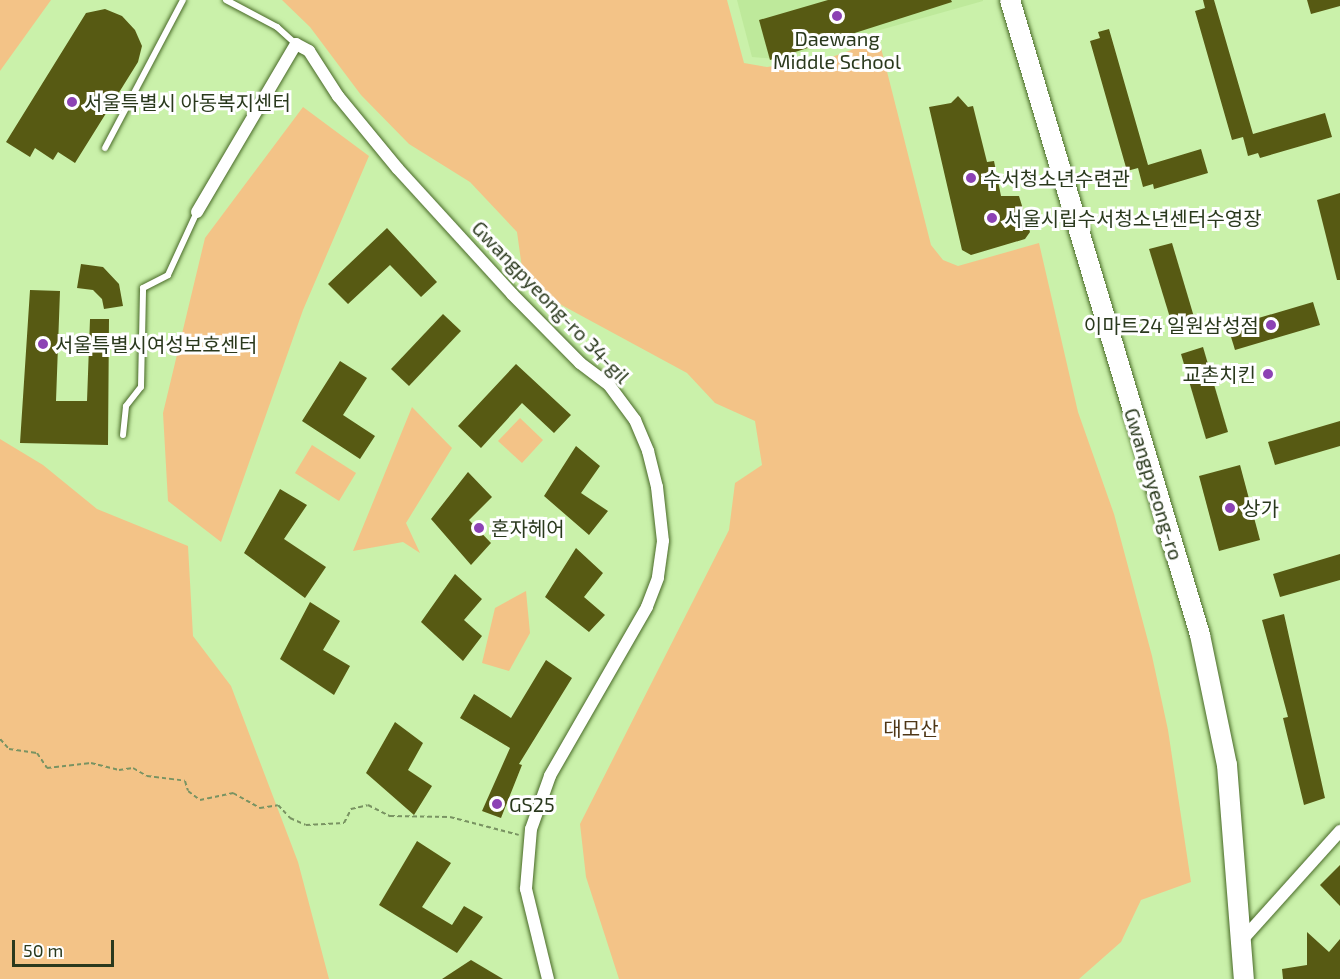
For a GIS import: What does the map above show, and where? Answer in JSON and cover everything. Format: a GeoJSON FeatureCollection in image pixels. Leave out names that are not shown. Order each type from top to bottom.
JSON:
{"type":"FeatureCollection","features":[{"type":"Feature","properties":{"kind":"main road","name":"Gwangpyeong-ro"},"geometry":{"type":"LineString","coordinates":[[1010,0],[1200,635],[1227,765],[1244,979]]}},
{"type":"Feature","properties":{"kind":"street"},"geometry":{"type":"LineString","coordinates":[[198,212],[296,44]]}},
{"type":"Feature","properties":{"kind":"street","name":"Gwangpyeong-ro 34-gil"},"geometry":{"type":"LineString","coordinates":[[296,44],[309,51],[338,96],[398,169],[512,294],[580,363],[609,385],[635,420],[648,451],[657,487],[663,541],[658,578],[647,607],[550,776],[531,838],[526,890],[548,979]]}},
{"type":"Feature","properties":{"kind":"street"},"geometry":{"type":"LineString","coordinates":[[1242,940],[1340,831]]}},
{"type":"Feature","properties":{"kind":"lane"},"geometry":{"type":"LineString","coordinates":[[105,148],[183,0]]}},
{"type":"Feature","properties":{"kind":"lane"},"geometry":{"type":"LineString","coordinates":[[226,0],[277,27],[296,44]]}},
{"type":"Feature","properties":{"kind":"lane"},"geometry":{"type":"LineString","coordinates":[[123,435],[126,406],[141,387],[143,288],[168,275],[198,212]]}},
{"type":"Feature","properties":{"kind":"path"},"geometry":{"type":"LineString","coordinates":[[0,739],[9,749],[37,753],[47,768],[91,763],[119,770],[134,768],[147,776],[185,781],[188,791],[200,800],[233,793],[260,808],[278,805],[290,818],[306,825],[344,823],[351,809],[368,805],[390,816],[450,817],[531,838]]}},
{"type":"Feature","properties":{"kind":"shaded area","name":"Daewang Middle School"},"geometry":{"type":"Polygon","coordinates":[[[737,0],[983,1],[777,59],[752,57],[737,0]]]}},
{"type":"Feature","properties":{"kind":"green space"},"geometry":{"type":"Polygon","coordinates":[[[0,0],[51,0],[0,71],[0,0]]]}},
{"type":"Feature","properties":{"kind":"green space","name":"대모산"},"geometry":{"type":"Polygon","coordinates":[[[282,0],[727,0],[744,63],[767,67],[829,58],[879,40],[931,245],[943,260],[958,266],[1039,243],[1078,412],[1114,514],[1152,656],[1168,730],[1191,882],[1141,900],[1121,942],[1079,979],[619,979],[586,877],[580,824],[729,530],[735,483],[762,465],[755,421],[715,403],[687,373],[556,302],[523,275],[517,232],[470,182],[409,144],[361,95],[310,27],[282,0]]]}},
{"type":"Feature","properties":{"kind":"green space"},"geometry":{"type":"Polygon","coordinates":[[[303,107],[369,156],[303,310],[221,542],[168,501],[163,413],[205,238],[303,107]]]}},
{"type":"Feature","properties":{"kind":"green space"},"geometry":{"type":"Polygon","coordinates":[[[412,407],[452,448],[406,523],[420,553],[403,542],[353,551],[412,407]]]}},
{"type":"Feature","properties":{"kind":"green space"},"geometry":{"type":"Polygon","coordinates":[[[520,418],[543,440],[522,463],[498,441],[520,418]]]}},
{"type":"Feature","properties":{"kind":"green space"},"geometry":{"type":"Polygon","coordinates":[[[0,439],[43,465],[97,509],[188,546],[193,636],[231,686],[298,862],[329,979],[0,979],[0,439]]]}},
{"type":"Feature","properties":{"kind":"green space"},"geometry":{"type":"Polygon","coordinates":[[[312,445],[356,473],[339,501],[295,473],[312,445]]]}},
{"type":"Feature","properties":{"kind":"green space"},"geometry":{"type":"Polygon","coordinates":[[[526,591],[530,633],[509,671],[482,663],[495,608],[526,591]]]}},
{"type":"Feature","properties":{"kind":"building","name":"Daewang Middle School"},"geometry":{"type":"Polygon","coordinates":[[[828,0],[951,0],[952,2],[770,60],[759,20],[828,0]]]}},
{"type":"Feature","properties":{"kind":"building"},"geometry":{"type":"Polygon","coordinates":[[[1203,0],[1214,0],[1253,134],[1325,113],[1332,137],[1260,158],[1258,153],[1248,156],[1243,137],[1232,140],[1195,11],[1205,8],[1203,0]]]}},
{"type":"Feature","properties":{"kind":"building"},"geometry":{"type":"Polygon","coordinates":[[[1307,0],[1340,0],[1340,6],[1311,14],[1307,0]]]}},
{"type":"Feature","properties":{"kind":"building","name":"서울특별시 아동복지센터"},"geometry":{"type":"Polygon","coordinates":[[[105,9],[122,16],[135,30],[142,46],[138,62],[75,163],[58,152],[53,160],[35,148],[30,157],[6,142],[86,13],[105,9]]]}},
{"type":"Feature","properties":{"kind":"building"},"geometry":{"type":"Polygon","coordinates":[[[1109,29],[1148,165],[1201,149],[1208,173],[1154,189],[1153,184],[1143,187],[1138,168],[1127,171],[1090,41],[1100,38],[1098,32],[1109,29]]]}},
{"type":"Feature","properties":{"kind":"building","name":"수서청소년수련관"},"geometry":{"type":"Polygon","coordinates":[[[958,96],[968,107],[973,106],[987,162],[994,161],[1001,196],[1019,196],[1030,232],[1025,239],[971,255],[962,250],[929,107],[951,103],[958,96]]]}},
{"type":"Feature","properties":{"kind":"building"},"geometry":{"type":"Polygon","coordinates":[[[1340,193],[1340,280],[1337,280],[1317,200],[1340,193]]]}},
{"type":"Feature","properties":{"kind":"building"},"geometry":{"type":"Polygon","coordinates":[[[387,228],[437,282],[421,297],[390,265],[348,304],[328,284],[387,228]]]}},
{"type":"Feature","properties":{"kind":"building"},"geometry":{"type":"Polygon","coordinates":[[[1172,243],[1197,327],[1175,334],[1149,249],[1172,243]]]}},
{"type":"Feature","properties":{"kind":"building"},"geometry":{"type":"Polygon","coordinates":[[[81,264],[103,267],[119,284],[123,306],[104,309],[102,299],[93,290],[77,288],[81,264]]]}},
{"type":"Feature","properties":{"kind":"building"},"geometry":{"type":"Polygon","coordinates":[[[30,290],[60,291],[56,401],[87,401],[90,319],[109,319],[108,445],[20,443],[30,290]]]}},
{"type":"Feature","properties":{"kind":"building"},"geometry":{"type":"Polygon","coordinates":[[[1313,302],[1320,325],[1235,350],[1228,327],[1313,302]]]}},
{"type":"Feature","properties":{"kind":"building"},"geometry":{"type":"Polygon","coordinates":[[[443,314],[461,331],[409,386],[391,369],[443,314]]]}},
{"type":"Feature","properties":{"kind":"building"},"geometry":{"type":"Polygon","coordinates":[[[1203,347],[1228,432],[1206,439],[1181,354],[1203,347]]]}},
{"type":"Feature","properties":{"kind":"building"},"geometry":{"type":"Polygon","coordinates":[[[340,361],[367,378],[343,415],[375,436],[360,459],[302,421],[340,361]]]}},
{"type":"Feature","properties":{"kind":"building"},"geometry":{"type":"Polygon","coordinates":[[[516,364],[571,415],[554,433],[522,403],[481,448],[458,426],[516,364]]]}},
{"type":"Feature","properties":{"kind":"building"},"geometry":{"type":"Polygon","coordinates":[[[1340,421],[1340,446],[1275,465],[1268,442],[1340,421]]]}},
{"type":"Feature","properties":{"kind":"building"},"geometry":{"type":"Polygon","coordinates":[[[576,446],[600,466],[581,493],[608,511],[589,535],[544,496],[576,446]]]}},
{"type":"Feature","properties":{"kind":"building","name":"상가"},"geometry":{"type":"Polygon","coordinates":[[[1240,465],[1260,540],[1219,551],[1199,476],[1240,465]]]}},
{"type":"Feature","properties":{"kind":"building"},"geometry":{"type":"Polygon","coordinates":[[[468,472],[492,497],[469,520],[491,543],[471,565],[431,519],[468,472]]]}},
{"type":"Feature","properties":{"kind":"building"},"geometry":{"type":"Polygon","coordinates":[[[280,489],[307,505],[284,539],[326,567],[305,598],[244,553],[280,489]]]}},
{"type":"Feature","properties":{"kind":"building"},"geometry":{"type":"Polygon","coordinates":[[[576,548],[603,573],[584,597],[605,615],[589,632],[545,597],[576,548]]]}},
{"type":"Feature","properties":{"kind":"building"},"geometry":{"type":"Polygon","coordinates":[[[1340,554],[1340,580],[1280,597],[1273,574],[1340,554]]]}},
{"type":"Feature","properties":{"kind":"building"},"geometry":{"type":"Polygon","coordinates":[[[455,574],[482,599],[464,620],[482,636],[463,661],[421,622],[455,574]]]}},
{"type":"Feature","properties":{"kind":"building"},"geometry":{"type":"Polygon","coordinates":[[[310,602],[340,621],[323,650],[350,666],[334,695],[280,659],[310,602]]]}},
{"type":"Feature","properties":{"kind":"building"},"geometry":{"type":"Polygon","coordinates":[[[1284,614],[1325,798],[1304,805],[1283,718],[1288,717],[1262,620],[1284,614]]]}},
{"type":"Feature","properties":{"kind":"building"},"geometry":{"type":"Polygon","coordinates":[[[546,660],[572,678],[519,764],[522,765],[501,818],[482,811],[510,748],[460,718],[474,694],[511,718],[546,660]]]}},
{"type":"Feature","properties":{"kind":"building"},"geometry":{"type":"Polygon","coordinates":[[[395,722],[423,743],[408,770],[432,786],[414,815],[366,773],[395,722]]]}},
{"type":"Feature","properties":{"kind":"building"},"geometry":{"type":"Polygon","coordinates":[[[417,841],[451,863],[422,907],[452,925],[464,906],[483,917],[457,953],[379,905],[417,841]]]}},
{"type":"Feature","properties":{"kind":"building"},"geometry":{"type":"Polygon","coordinates":[[[1340,865],[1340,906],[1320,885],[1340,865]]]}},
{"type":"Feature","properties":{"kind":"building"},"geometry":{"type":"Polygon","coordinates":[[[1307,932],[1329,952],[1340,939],[1340,979],[1283,979],[1282,969],[1307,965],[1307,932]]]}},
{"type":"Feature","properties":{"kind":"building"},"geometry":{"type":"Polygon","coordinates":[[[471,960],[503,979],[442,979],[471,960]]]}},
{"type":"Feature","properties":{"kind":"place","name":"Daewang Middle School"},"geometry":{"type":"Point","coordinates":[837,16]}},
{"type":"Feature","properties":{"kind":"place","name":"서울특별시 아동복지센터"},"geometry":{"type":"Point","coordinates":[72,102]}},
{"type":"Feature","properties":{"kind":"place","name":"수서청소년수련관"},"geometry":{"type":"Point","coordinates":[971,178]}},
{"type":"Feature","properties":{"kind":"place","name":"서울시립수서청소년센터수영장"},"geometry":{"type":"Point","coordinates":[992,218]}},
{"type":"Feature","properties":{"kind":"place","name":"이마트24 일원삼성점"},"geometry":{"type":"Point","coordinates":[1271,325]}},
{"type":"Feature","properties":{"kind":"place","name":"서울특별시여성보호센터"},"geometry":{"type":"Point","coordinates":[43,344]}},
{"type":"Feature","properties":{"kind":"place","name":"교촌치킨"},"geometry":{"type":"Point","coordinates":[1268,374]}},
{"type":"Feature","properties":{"kind":"place","name":"상가"},"geometry":{"type":"Point","coordinates":[1230,508]}},
{"type":"Feature","properties":{"kind":"place","name":"혼자헤어"},"geometry":{"type":"Point","coordinates":[479,528]}},
{"type":"Feature","properties":{"kind":"place","name":"GS25"},"geometry":{"type":"Point","coordinates":[497,804]}}]}
